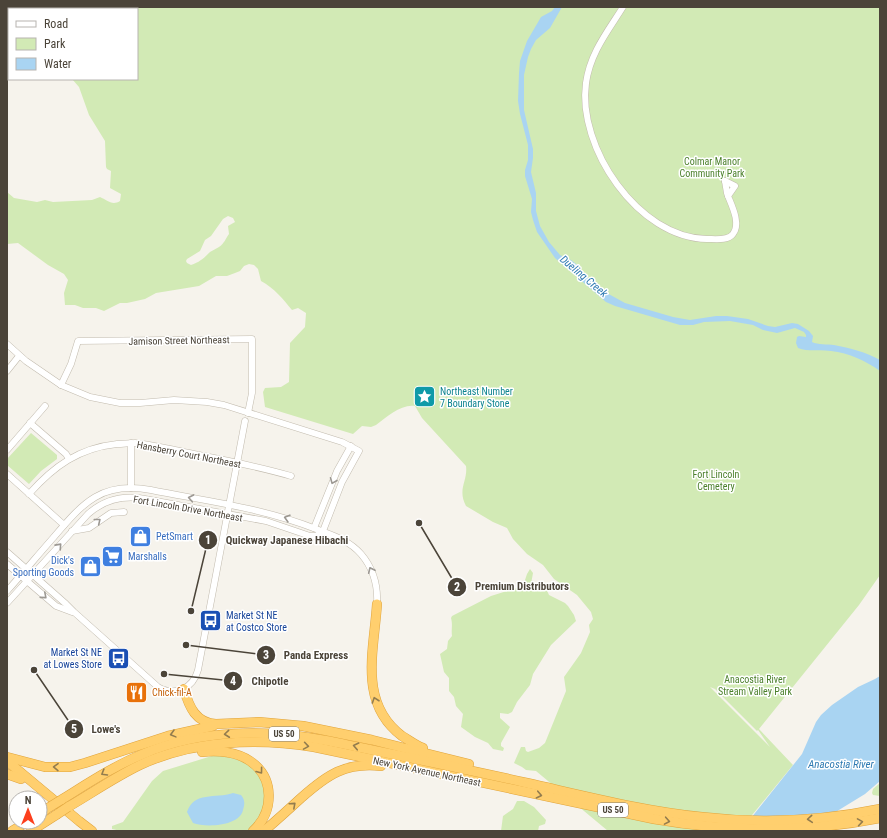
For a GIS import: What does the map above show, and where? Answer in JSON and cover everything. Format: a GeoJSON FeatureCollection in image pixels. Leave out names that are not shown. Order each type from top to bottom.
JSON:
{"type":"FeatureCollection","features":[{"type":"Feature","properties":{"kind":"highway"},"geometry":{"type":"LineString","coordinates":[[377,604],[372,682],[374,698],[381,713],[394,729],[414,744],[517,781]]}},
{"type":"Feature","properties":{"kind":"highway"},"geometry":{"type":"LineString","coordinates":[[184,689],[192,710],[197,717],[208,723],[225,724],[270,722],[303,726],[372,740],[469,764]]}},
{"type":"Feature","properties":{"kind":"highway"},"geometry":{"type":"LineString","coordinates":[[7,757],[50,767],[76,766],[175,734],[225,724]]}},
{"type":"Feature","properties":{"kind":"highway","name":"New York Avenue Northeast"},"geometry":{"type":"LineString","coordinates":[[48,808],[109,770],[151,750],[193,739],[242,733],[267,733],[309,737],[517,781],[664,811],[701,817],[733,820],[796,820],[849,815],[880,809]]}},
{"type":"Feature","properties":{"kind":"highway","name":"New York Avenue Northeast"},"geometry":{"type":"LineString","coordinates":[[31,831],[131,769],[159,758],[199,747],[233,743],[268,742],[314,747],[654,819],[688,824],[726,828],[774,829],[841,825],[880,818]]}},
{"type":"Feature","properties":{"kind":"highway"},"geometry":{"type":"LineString","coordinates":[[7,751],[29,762]]}},
{"type":"Feature","properties":{"kind":"highway"},"geometry":{"type":"LineString","coordinates":[[131,769],[204,751],[228,753],[246,759],[255,764],[261,772],[266,781],[269,794],[268,807],[265,816],[254,831]]}},
{"type":"Feature","properties":{"kind":"highway"},"geometry":{"type":"LineString","coordinates":[[7,761],[84,826],[92,831]]}},
{"type":"Feature","properties":{"kind":"highway"},"geometry":{"type":"LineString","coordinates":[[264,831],[320,781],[345,768],[373,765],[454,776]]}},
{"type":"Feature","properties":{"kind":"highway"},"geometry":{"type":"LineString","coordinates":[[7,767],[82,831]]}},
{"type":"Feature","properties":{"kind":"highway"},"geometry":{"type":"LineString","coordinates":[[7,774],[21,779]]}},
{"type":"Feature","properties":{"kind":"street"},"geometry":{"type":"LineString","coordinates":[[623,7],[594,53],[586,82],[586,116],[593,139],[603,160],[626,195],[644,214],[671,231],[688,237],[723,239],[734,234],[736,221],[728,196]]}},
{"type":"Feature","properties":{"kind":"street","name":"Jamison Street Northeast"},"geometry":{"type":"LineString","coordinates":[[61,385],[71,364],[78,341],[252,339],[252,393],[248,413]]}},
{"type":"Feature","properties":{"kind":"street"},"geometry":{"type":"LineString","coordinates":[[7,344],[20,356],[61,385],[83,395],[111,402],[133,403],[193,400],[215,403],[351,446],[359,451],[342,482],[323,531]]}},
{"type":"Feature","properties":{"kind":"street"},"geometry":{"type":"LineString","coordinates":[[7,371],[20,356]]}},
{"type":"Feature","properties":{"kind":"street"},"geometry":{"type":"LineString","coordinates":[[7,450],[45,406]]}},
{"type":"Feature","properties":{"kind":"street"},"geometry":{"type":"LineString","coordinates":[[7,552],[158,687],[172,692],[184,689],[194,680],[198,670],[246,421]]}},
{"type":"Feature","properties":{"kind":"street"},"geometry":{"type":"LineString","coordinates":[[30,423],[64,452],[69,459]]}},
{"type":"Feature","properties":{"kind":"street"},"geometry":{"type":"LineString","coordinates":[[131,443],[131,488]]}},
{"type":"Feature","properties":{"kind":"street","name":"Hansberry Court Northeast"},"geometry":{"type":"LineString","coordinates":[[29,494],[49,472],[69,459],[86,451],[102,446],[131,443],[157,446],[238,462],[291,476]]}},
{"type":"Feature","properties":{"kind":"street"},"geometry":{"type":"LineString","coordinates":[[314,528],[337,471],[351,446]]}},
{"type":"Feature","properties":{"kind":"street"},"geometry":{"type":"LineString","coordinates":[[7,474],[64,525]]}},
{"type":"Feature","properties":{"kind":"street","name":"Fort Lincoln Drive Northeast"},"geometry":{"type":"LineString","coordinates":[[7,591],[80,507],[96,496],[116,489],[131,488],[150,490],[276,515],[323,531],[348,543],[365,559],[375,579],[377,604]]}},
{"type":"Feature","properties":{"kind":"street","name":"Fort Lincoln Drive Northeast"},"geometry":{"type":"LineString","coordinates":[[7,604],[88,514],[109,501],[124,498],[140,498],[276,524],[310,536],[316,536],[323,531]]}},
{"type":"Feature","properties":{"kind":"street"},"geometry":{"type":"LineString","coordinates":[[72,531],[89,528],[111,513],[124,512]]}},
{"type":"Feature","properties":{"kind":"street"},"geometry":{"type":"LineString","coordinates":[[7,564],[56,606],[74,612]]}},
{"type":"Feature","properties":{"kind":"green space"},"geometry":{"type":"Polygon","coordinates":[[[7,7],[880,7],[880,575],[859,605],[759,729],[793,765],[739,831],[608,831],[536,771],[526,770],[514,763],[521,747],[525,747],[526,751],[528,752],[539,748],[545,743],[566,691],[564,677],[581,653],[590,632],[589,625],[593,619],[591,612],[577,595],[554,579],[543,565],[527,554],[513,539],[507,528],[493,522],[466,506],[462,495],[466,476],[466,466],[422,418],[415,406],[399,409],[376,425],[371,427],[362,426],[353,434],[265,407],[263,392],[265,388],[281,387],[289,382],[290,343],[305,327],[306,313],[298,308],[292,310],[274,290],[261,281],[258,269],[254,265],[249,264],[244,266],[240,271],[227,276],[216,276],[199,286],[156,293],[145,299],[120,303],[104,311],[96,308],[83,308],[75,305],[65,305],[64,293],[68,280],[64,274],[48,265],[18,243],[7,244],[7,192],[14,198],[37,202],[45,200],[53,202],[92,200],[100,197],[112,203],[120,201],[121,194],[110,188],[111,171],[106,167],[105,141],[89,115],[79,87],[73,80],[138,80],[138,8],[8,8],[8,20],[7,7]],[[228,216],[223,219],[211,236],[205,240],[200,251],[187,259],[187,263],[191,265],[197,263],[210,252],[219,247],[229,234],[228,226],[235,222],[233,218],[228,216]],[[710,687],[770,747],[758,730],[757,731],[715,689],[710,687]]]}},
{"type":"Feature","properties":{"kind":"green space"},"geometry":{"type":"Polygon","coordinates":[[[31,433],[57,455],[57,459],[41,471],[29,484],[7,465],[7,459],[31,433]]]}},
{"type":"Feature","properties":{"kind":"green space"},"geometry":{"type":"Polygon","coordinates":[[[530,569],[533,573],[531,584],[544,584],[549,595],[568,606],[576,621],[551,645],[533,674],[530,685],[517,702],[512,712],[508,714],[500,713],[500,718],[510,727],[501,743],[501,746],[504,748],[503,751],[493,749],[488,743],[475,737],[461,727],[463,714],[456,706],[454,697],[449,691],[449,678],[444,672],[440,654],[447,649],[448,641],[452,636],[452,616],[491,596],[523,586],[530,569]]]}},
{"type":"Feature","properties":{"kind":"green space"},"geometry":{"type":"Polygon","coordinates":[[[215,755],[244,762],[254,769],[263,780],[266,796],[265,804],[258,819],[247,831],[121,831],[112,829],[112,826],[123,822],[152,781],[163,771],[215,755]]]}},
{"type":"Feature","properties":{"kind":"green space"},"geometry":{"type":"Polygon","coordinates":[[[880,783],[880,796],[873,795],[873,789],[880,783]]]}},
{"type":"Feature","properties":{"kind":"green space"},"geometry":{"type":"Polygon","coordinates":[[[517,801],[524,801],[534,807],[546,820],[545,824],[539,826],[538,831],[501,831],[503,816],[513,809],[517,801]]]}},
{"type":"Feature","properties":{"kind":"water","name":"Dueling Creek"},"geometry":{"type":"Polygon","coordinates":[[[555,7],[562,7],[550,28],[536,40],[528,57],[524,75],[524,110],[533,149],[531,172],[536,193],[536,211],[540,226],[549,242],[560,255],[576,264],[583,274],[605,292],[625,303],[673,317],[690,320],[727,316],[748,319],[775,327],[792,323],[798,324],[809,331],[813,336],[812,342],[814,343],[852,349],[880,360],[880,371],[863,361],[838,352],[798,348],[796,343],[797,337],[806,337],[806,335],[804,332],[795,328],[777,333],[763,330],[753,325],[730,321],[680,325],[615,306],[606,302],[555,258],[537,232],[531,212],[532,199],[525,176],[528,160],[528,145],[518,101],[520,61],[527,41],[541,17],[552,11],[555,7]]]}},
{"type":"Feature","properties":{"kind":"water","name":"Anacostia River"},"geometry":{"type":"Polygon","coordinates":[[[880,676],[880,781],[865,794],[834,813],[821,831],[751,818],[802,754],[816,722],[821,715],[832,705],[858,687],[880,676]]]}},
{"type":"Feature","properties":{"kind":"water"},"geometry":{"type":"Polygon","coordinates":[[[233,793],[241,795],[244,802],[244,808],[241,815],[236,819],[214,825],[199,825],[193,823],[187,812],[190,805],[195,801],[200,798],[233,793]]]}},
{"type":"Feature","properties":{"kind":"place","name":"Northeast Number 7 Boundary Stone"},"geometry":{"type":"Point","coordinates":[424,397]}},
{"type":"Feature","properties":{"kind":"place","name":"Premium Distributors"},"geometry":{"type":"Point","coordinates":[419,523]}},
{"type":"Feature","properties":{"kind":"place","name":"PetSmart"},"geometry":{"type":"Point","coordinates":[140,536]}},
{"type":"Feature","properties":{"kind":"place","name":"Marshalls"},"geometry":{"type":"Point","coordinates":[113,556]}},
{"type":"Feature","properties":{"kind":"place","name":"Dick's Sporting Goods"},"geometry":{"type":"Point","coordinates":[90,566]}},
{"type":"Feature","properties":{"kind":"place","name":"Quickway Japanese Hibachi"},"geometry":{"type":"Point","coordinates":[191,611]}},
{"type":"Feature","properties":{"kind":"place","name":"Market St NE at Costco Store"},"geometry":{"type":"Point","coordinates":[211,621]}},
{"type":"Feature","properties":{"kind":"place","name":"Panda Express"},"geometry":{"type":"Point","coordinates":[186,645]}},
{"type":"Feature","properties":{"kind":"place","name":"Market St NE at Lowes Store"},"geometry":{"type":"Point","coordinates":[118,658]}},
{"type":"Feature","properties":{"kind":"place","name":"Lowe's"},"geometry":{"type":"Point","coordinates":[34,670]}},
{"type":"Feature","properties":{"kind":"place","name":"Chipotle"},"geometry":{"type":"Point","coordinates":[164,674]}},
{"type":"Feature","properties":{"kind":"place","name":"Chick-fil-A"},"geometry":{"type":"Point","coordinates":[136,692]}},
{"type":"Feature","properties":{"kind":"park label","name":"Colmar Manor Community Park"},"geometry":{"type":"Point","coordinates":[712,166]}},
{"type":"Feature","properties":{"kind":"park label","name":"Fort Lincoln Cemetery"},"geometry":{"type":"Point","coordinates":[716,480]}},
{"type":"Feature","properties":{"kind":"park label","name":"Anacostia River Stream Valley Park"},"geometry":{"type":"Point","coordinates":[755,684]}}]}
